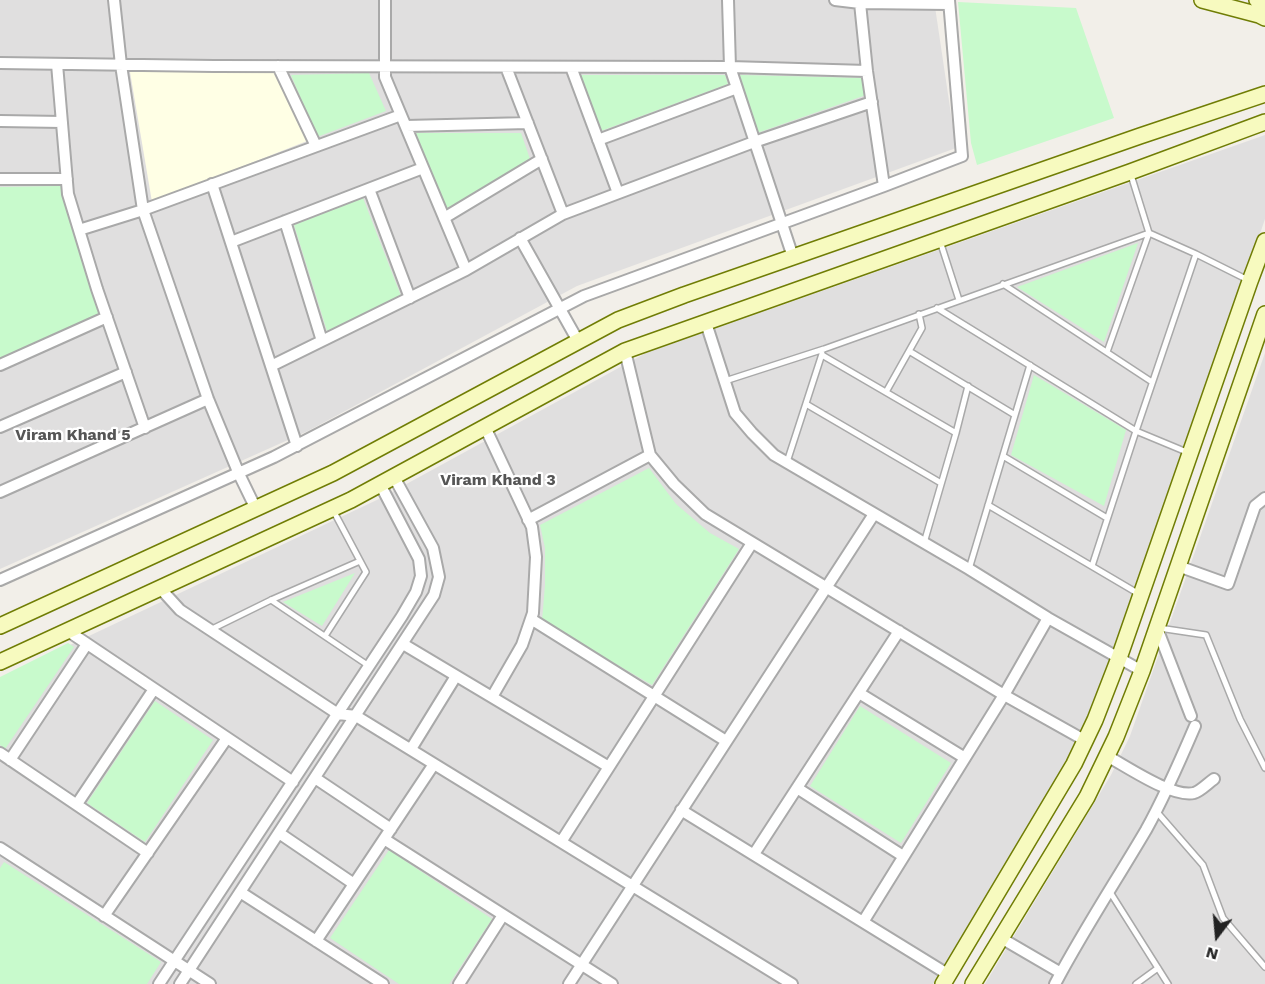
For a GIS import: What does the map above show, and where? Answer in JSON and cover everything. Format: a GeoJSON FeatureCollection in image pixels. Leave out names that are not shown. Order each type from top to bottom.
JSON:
{"type":"FeatureCollection","features":[{"type":"Feature","properties":{"kind":"street"},"geometry":{"type":"LineString","coordinates":[[114,0],[121,65],[143,210],[208,399],[256,509]]}},
{"type":"Feature","properties":{"kind":"street"},"geometry":{"type":"LineString","coordinates":[[385,0],[385,77],[466,270]]}},
{"type":"Feature","properties":{"kind":"street"},"geometry":{"type":"LineString","coordinates":[[728,0],[730,67],[793,257]]}},
{"type":"Feature","properties":{"kind":"street"},"geometry":{"type":"LineString","coordinates":[[0,580],[297,446],[584,296],[963,156],[949,2],[860,3],[835,0]]}},
{"type":"Feature","properties":{"kind":"street"},"geometry":{"type":"LineString","coordinates":[[1202,0],[1265,18]]}},
{"type":"Feature","properties":{"kind":"street"},"geometry":{"type":"LineString","coordinates":[[1257,0],[1265,2]]}},
{"type":"Feature","properties":{"kind":"street"},"geometry":{"type":"LineString","coordinates":[[860,3],[867,71],[884,186]]}},
{"type":"Feature","properties":{"kind":"street"},"geometry":{"type":"LineString","coordinates":[[0,63],[730,67],[867,71]]}},
{"type":"Feature","properties":{"kind":"street"},"geometry":{"type":"LineString","coordinates":[[57,64],[68,194],[145,428]]}},
{"type":"Feature","properties":{"kind":"street"},"geometry":{"type":"LineString","coordinates":[[278,66],[316,146]]}},
{"type":"Feature","properties":{"kind":"street"},"geometry":{"type":"LineString","coordinates":[[506,67],[563,214]]}},
{"type":"Feature","properties":{"kind":"street"},"geometry":{"type":"LineString","coordinates":[[571,67],[618,193]]}},
{"type":"Feature","properties":{"kind":"street"},"geometry":{"type":"LineString","coordinates":[[598,140],[737,88]]}},
{"type":"Feature","properties":{"kind":"street"},"geometry":{"type":"LineString","coordinates":[[0,626],[333,473],[618,320],[1265,94]]}},
{"type":"Feature","properties":{"kind":"street"},"geometry":{"type":"LineString","coordinates":[[271,366],[466,270],[563,214],[754,142],[872,102]]}},
{"type":"Feature","properties":{"kind":"street"},"geometry":{"type":"LineString","coordinates":[[79,230],[143,210],[401,115]]}},
{"type":"Feature","properties":{"kind":"street"},"geometry":{"type":"LineString","coordinates":[[0,122],[62,122]]}},
{"type":"Feature","properties":{"kind":"street"},"geometry":{"type":"LineString","coordinates":[[0,662],[333,509],[625,351],[1265,122]]}},
{"type":"Feature","properties":{"kind":"street"},"geometry":{"type":"LineString","coordinates":[[406,126],[528,123]]}},
{"type":"Feature","properties":{"kind":"street"},"geometry":{"type":"LineString","coordinates":[[444,218],[542,159]]}},
{"type":"Feature","properties":{"kind":"street"},"geometry":{"type":"LineString","coordinates":[[231,242],[423,168]]}},
{"type":"Feature","properties":{"kind":"street"},"geometry":{"type":"LineString","coordinates":[[0,179],[67,179]]}},
{"type":"Feature","properties":{"kind":"street"},"geometry":{"type":"LineString","coordinates":[[212,184],[297,446]]}},
{"type":"Feature","properties":{"kind":"street"},"geometry":{"type":"LineString","coordinates":[[369,189],[410,298]]}},
{"type":"Feature","properties":{"kind":"street"},"geometry":{"type":"LineString","coordinates":[[285,221],[322,341]]}},
{"type":"Feature","properties":{"kind":"street"},"geometry":{"type":"LineString","coordinates":[[520,238],[578,341]]}},
{"type":"Feature","properties":{"kind":"street"},"geometry":{"type":"LineString","coordinates":[[681,810],[863,922],[946,979],[1086,741],[1119,658],[1265,241]]}},
{"type":"Feature","properties":{"kind":"street"},"geometry":{"type":"LineString","coordinates":[[973,984],[1087,796],[1116,737],[1142,671],[1265,314]]}},
{"type":"Feature","properties":{"kind":"street"},"geometry":{"type":"LineString","coordinates":[[0,365],[107,317]]}},
{"type":"Feature","properties":{"kind":"street"},"geometry":{"type":"LineString","coordinates":[[706,323],[735,413],[774,455],[1048,618],[1142,671]]}},
{"type":"Feature","properties":{"kind":"street"},"geometry":{"type":"LineString","coordinates":[[625,351],[650,455],[674,484],[705,514],[1086,741]]}},
{"type":"Feature","properties":{"kind":"street"},"geometry":{"type":"LineString","coordinates":[[0,427],[126,372]]}},
{"type":"Feature","properties":{"kind":"street"},"geometry":{"type":"LineString","coordinates":[[0,492],[208,399]]}},
{"type":"Feature","properties":{"kind":"street"},"geometry":{"type":"LineString","coordinates":[[485,427],[532,527],[536,557],[533,614],[522,645],[492,697]]}},
{"type":"Feature","properties":{"kind":"street"},"geometry":{"type":"LineString","coordinates":[[528,520],[650,455]]}},
{"type":"Feature","properties":{"kind":"street"},"geometry":{"type":"LineString","coordinates":[[180,984],[434,595],[439,577],[433,548],[394,477]]}},
{"type":"Feature","properties":{"kind":"street"},"geometry":{"type":"LineString","coordinates":[[159,984],[416,592],[421,576],[419,559],[380,484]]}},
{"type":"Feature","properties":{"kind":"street"},"geometry":{"type":"LineString","coordinates":[[1178,566],[1228,584],[1255,506],[1265,498]]}},
{"type":"Feature","properties":{"kind":"street"},"geometry":{"type":"LineString","coordinates":[[569,984],[874,514]]}},
{"type":"Feature","properties":{"kind":"street"},"geometry":{"type":"LineString","coordinates":[[561,842],[752,543]]}},
{"type":"Feature","properties":{"kind":"street"},"geometry":{"type":"LineString","coordinates":[[160,588],[180,610],[338,714],[356,716],[792,984]]}},
{"type":"Feature","properties":{"kind":"street"},"geometry":{"type":"LineString","coordinates":[[863,922],[1004,694],[1048,618]]}},
{"type":"Feature","properties":{"kind":"street"},"geometry":{"type":"LineString","coordinates":[[531,620],[726,741]]}},
{"type":"Feature","properties":{"kind":"street"},"geometry":{"type":"LineString","coordinates":[[1055,984],[1072,951],[1156,811],[1176,770],[1193,721],[1157,628]]}},
{"type":"Feature","properties":{"kind":"street"},"geometry":{"type":"LineString","coordinates":[[68,631],[293,782]]}},
{"type":"Feature","properties":{"kind":"street"},"geometry":{"type":"LineString","coordinates":[[754,854],[899,631]]}},
{"type":"Feature","properties":{"kind":"street"},"geometry":{"type":"LineString","coordinates":[[10,760],[87,644]]}},
{"type":"Feature","properties":{"kind":"street"},"geometry":{"type":"LineString","coordinates":[[403,644],[609,767]]}},
{"type":"Feature","properties":{"kind":"street"},"geometry":{"type":"LineString","coordinates":[[411,750],[456,676]]}},
{"type":"Feature","properties":{"kind":"street"},"geometry":{"type":"LineString","coordinates":[[77,804],[154,689]]}},
{"type":"Feature","properties":{"kind":"street"},"geometry":{"type":"LineString","coordinates":[[859,693],[965,758]]}},
{"type":"Feature","properties":{"kind":"street"},"geometry":{"type":"LineString","coordinates":[[104,915],[227,738]]}},
{"type":"Feature","properties":{"kind":"street"},"geometry":{"type":"LineString","coordinates":[[0,753],[148,853]]}},
{"type":"Feature","properties":{"kind":"street"},"geometry":{"type":"LineString","coordinates":[[1107,756],[1167,789],[1184,793],[1195,792],[1214,779]]}},
{"type":"Feature","properties":{"kind":"street"},"geometry":{"type":"LineString","coordinates":[[316,941],[434,764]]}},
{"type":"Feature","properties":{"kind":"street"},"geometry":{"type":"LineString","coordinates":[[315,778],[391,829]]}},
{"type":"Feature","properties":{"kind":"street"},"geometry":{"type":"LineString","coordinates":[[797,788],[903,856]]}},
{"type":"Feature","properties":{"kind":"street"},"geometry":{"type":"LineString","coordinates":[[279,833],[354,884]]}},
{"type":"Feature","properties":{"kind":"street"},"geometry":{"type":"LineString","coordinates":[[384,839],[612,984]]}},
{"type":"Feature","properties":{"kind":"street"},"geometry":{"type":"LineString","coordinates":[[1,850],[210,984]]}},
{"type":"Feature","properties":{"kind":"street"},"geometry":{"type":"LineString","coordinates":[[240,892],[383,984]]}},
{"type":"Feature","properties":{"kind":"street"},"geometry":{"type":"LineString","coordinates":[[459,984],[503,915]]}},
{"type":"Feature","properties":{"kind":"street"},"geometry":{"type":"LineString","coordinates":[[1000,938],[1061,974]]}},
{"type":"Feature","properties":{"kind":"lane"},"geometry":{"type":"LineString","coordinates":[[1107,352],[1149,233],[1130,172]]}},
{"type":"Feature","properties":{"kind":"lane"},"geometry":{"type":"LineString","coordinates":[[725,381],[823,352],[919,314],[1149,233],[1250,281]]}},
{"type":"Feature","properties":{"kind":"lane"},"geometry":{"type":"LineString","coordinates":[[940,240],[959,300]]}},
{"type":"Feature","properties":{"kind":"lane"},"geometry":{"type":"LineString","coordinates":[[1092,566],[1196,254]]}},
{"type":"Feature","properties":{"kind":"lane"},"geometry":{"type":"LineString","coordinates":[[1003,284],[1152,382]]}},
{"type":"Feature","properties":{"kind":"lane"},"geometry":{"type":"LineString","coordinates":[[937,308],[1136,431],[1190,454]]}},
{"type":"Feature","properties":{"kind":"lane"},"geometry":{"type":"LineString","coordinates":[[886,392],[922,328],[919,314]]}},
{"type":"Feature","properties":{"kind":"lane"},"geometry":{"type":"LineString","coordinates":[[909,351],[1015,415]]}},
{"type":"Feature","properties":{"kind":"lane"},"geometry":{"type":"LineString","coordinates":[[823,352],[956,433]]}},
{"type":"Feature","properties":{"kind":"lane"},"geometry":{"type":"LineString","coordinates":[[787,463],[823,352]]}},
{"type":"Feature","properties":{"kind":"lane"},"geometry":{"type":"LineString","coordinates":[[969,569],[1030,365]]}},
{"type":"Feature","properties":{"kind":"lane"},"geometry":{"type":"LineString","coordinates":[[924,543],[968,386]]}},
{"type":"Feature","properties":{"kind":"lane"},"geometry":{"type":"LineString","coordinates":[[806,404],[941,483]]}},
{"type":"Feature","properties":{"kind":"lane"},"geometry":{"type":"LineString","coordinates":[[1003,456],[1107,518]]}},
{"type":"Feature","properties":{"kind":"lane"},"geometry":{"type":"LineString","coordinates":[[988,505],[1141,595]]}},
{"type":"Feature","properties":{"kind":"lane"},"geometry":{"type":"LineString","coordinates":[[325,636],[366,572],[333,509]]}},
{"type":"Feature","properties":{"kind":"lane"},"geometry":{"type":"LineString","coordinates":[[210,630],[360,561]]}},
{"type":"Feature","properties":{"kind":"lane"},"geometry":{"type":"LineString","coordinates":[[271,600],[369,666]]}},
{"type":"Feature","properties":{"kind":"lane"},"geometry":{"type":"LineString","coordinates":[[1157,628],[1206,635],[1240,719],[1265,768]]}},
{"type":"Feature","properties":{"kind":"lane"},"geometry":{"type":"LineString","coordinates":[[1156,811],[1203,865],[1223,918],[1265,967]]}},
{"type":"Feature","properties":{"kind":"lane"},"geometry":{"type":"LineString","coordinates":[[1109,891],[1168,984]]}},
{"type":"Feature","properties":{"kind":"lane"},"geometry":{"type":"LineString","coordinates":[[1136,984],[1158,968]]}},
{"type":"Feature","properties":{"kind":"shaded area"},"geometry":{"type":"Polygon","coordinates":[[[0,0],[934,0],[956,148],[577,286],[308,431],[0,569],[0,0]]]}},
{"type":"Feature","properties":{"kind":"shaded area"},"geometry":{"type":"Polygon","coordinates":[[[130,72],[276,72],[307,141],[152,202],[130,72]]]}},
{"type":"Feature","properties":{"kind":"shaded area"},"geometry":{"type":"Polygon","coordinates":[[[1265,135],[1265,219],[1101,688],[1062,768],[933,984],[0,984],[0,678],[379,499],[646,353],[1265,135]]]}},
{"type":"Feature","properties":{"kind":"shaded area"},"geometry":{"type":"Polygon","coordinates":[[[1265,353],[1265,984],[985,984],[1111,775],[1130,736],[1265,353]]]}},
{"type":"Feature","properties":{"kind":"green space"},"geometry":{"type":"Polygon","coordinates":[[[958,2],[1076,8],[1114,118],[977,165],[971,143],[958,2]]]}},
{"type":"Feature","properties":{"kind":"green space"},"geometry":{"type":"Polygon","coordinates":[[[369,73],[386,111],[317,137],[291,75],[369,73]]]}},
{"type":"Feature","properties":{"kind":"green space"},"geometry":{"type":"Polygon","coordinates":[[[579,75],[725,75],[728,84],[601,131],[579,75]]]}},
{"type":"Feature","properties":{"kind":"green space"},"geometry":{"type":"Polygon","coordinates":[[[740,75],[867,78],[869,94],[757,133],[740,75]]]}},
{"type":"Feature","properties":{"kind":"green space"},"geometry":{"type":"Polygon","coordinates":[[[416,133],[521,133],[530,159],[446,209],[416,133]]]}},
{"type":"Feature","properties":{"kind":"green space"},"geometry":{"type":"Polygon","coordinates":[[[61,186],[103,320],[0,363],[0,187],[61,186]]]}},
{"type":"Feature","properties":{"kind":"green space"},"geometry":{"type":"Polygon","coordinates":[[[363,198],[401,296],[327,331],[294,225],[363,198]]]}},
{"type":"Feature","properties":{"kind":"green space"},"geometry":{"type":"Polygon","coordinates":[[[1138,243],[1104,342],[1017,287],[1138,243]]]}},
{"type":"Feature","properties":{"kind":"green space"},"geometry":{"type":"Polygon","coordinates":[[[1034,375],[1126,430],[1104,506],[1011,455],[1034,375]]]}},
{"type":"Feature","properties":{"kind":"green space"},"geometry":{"type":"Polygon","coordinates":[[[649,468],[676,504],[710,533],[739,549],[652,685],[542,621],[545,548],[540,525],[649,468]]]}},
{"type":"Feature","properties":{"kind":"green space"},"geometry":{"type":"Polygon","coordinates":[[[355,573],[322,626],[283,602],[355,573]]]}},
{"type":"Feature","properties":{"kind":"green space"},"geometry":{"type":"Polygon","coordinates":[[[68,643],[74,647],[5,749],[0,745],[0,677],[68,643]]]}},
{"type":"Feature","properties":{"kind":"green space"},"geometry":{"type":"Polygon","coordinates":[[[155,701],[213,740],[145,842],[87,803],[155,701]]]}},
{"type":"Feature","properties":{"kind":"green space"},"geometry":{"type":"Polygon","coordinates":[[[860,706],[951,763],[901,843],[810,786],[860,706]]]}},
{"type":"Feature","properties":{"kind":"green space"},"geometry":{"type":"Polygon","coordinates":[[[389,850],[492,919],[449,984],[399,984],[330,938],[389,850]]]}},
{"type":"Feature","properties":{"kind":"green space"},"geometry":{"type":"Polygon","coordinates":[[[4,862],[161,962],[147,984],[0,984],[0,868],[4,862]]]}},
{"type":"Feature","properties":{"kind":"district","name":"Viram Khand 5"},"geometry":{"type":"Point","coordinates":[73,435]}},
{"type":"Feature","properties":{"kind":"district","name":"Viram Khand 3"},"geometry":{"type":"Point","coordinates":[498,480]}}]}
